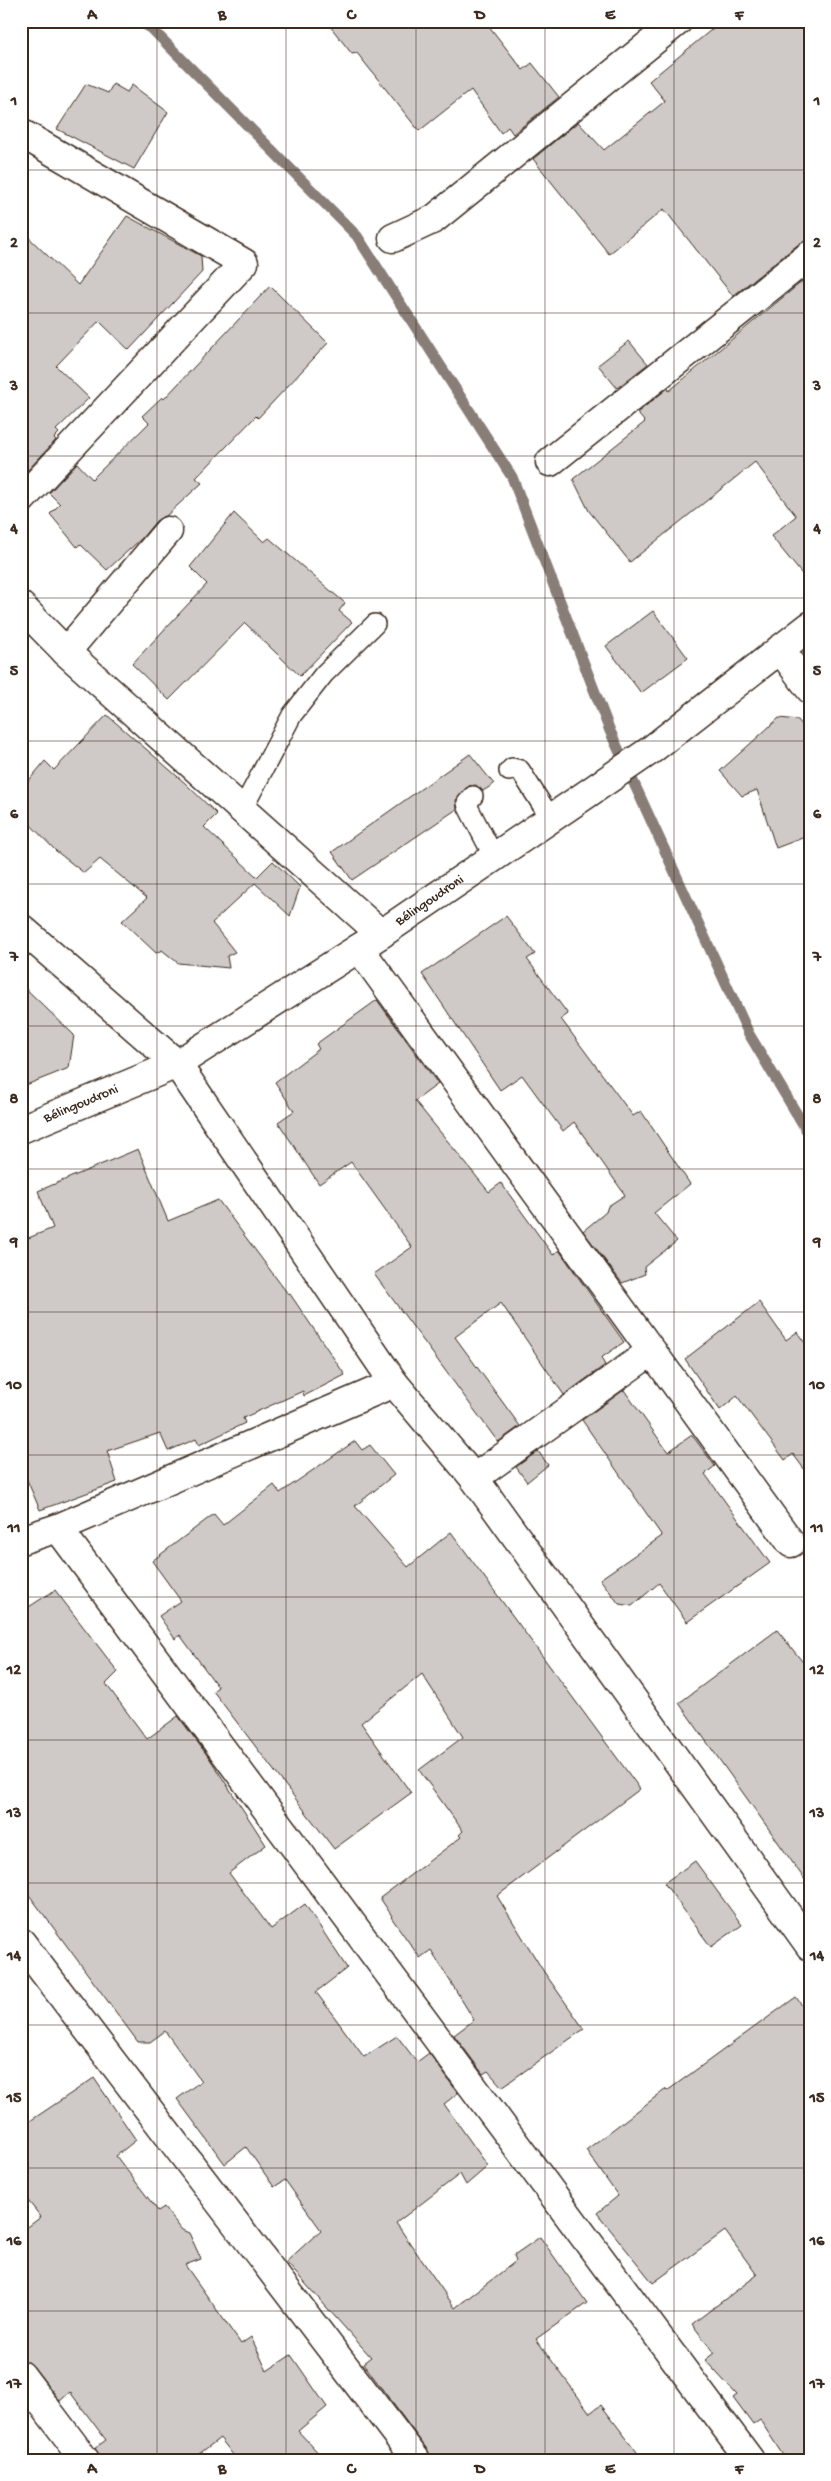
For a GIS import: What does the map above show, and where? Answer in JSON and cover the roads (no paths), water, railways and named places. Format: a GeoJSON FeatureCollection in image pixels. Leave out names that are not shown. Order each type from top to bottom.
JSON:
{"type":"FeatureCollection","features":[{"type":"Feature","properties":{"kind":"street"},"geometry":{"type":"LineString","coordinates":[[393,238],[434,219],[678,21]]}},
{"type":"Feature","properties":{"kind":"street"},"geometry":{"type":"LineString","coordinates":[[21,133],[244,262],[21,500]]}},
{"type":"Feature","properties":{"kind":"street"},"geometry":{"type":"LineString","coordinates":[[550,462],[810,256]]}},
{"type":"Feature","properties":{"kind":"street"},"geometry":{"type":"LineString","coordinates":[[66,652],[168,531]]}},
{"type":"Feature","properties":{"kind":"street"},"geometry":{"type":"LineString","coordinates":[[21,606],[66,652],[242,810],[370,941],[652,1352],[791,1543]]}},
{"type":"Feature","properties":{"kind":"street","name":"Bélingoudroni"},"geometry":{"type":"LineString","coordinates":[[21,1129],[177,1064],[370,941],[651,750],[810,626]]}},
{"type":"Feature","properties":{"kind":"street"},"geometry":{"type":"LineString","coordinates":[[780,649],[810,689]]}},
{"type":"Feature","properties":{"kind":"street"},"geometry":{"type":"LineString","coordinates":[[21,928],[177,1064],[394,1383],[474,1478],[810,1946]]}},
{"type":"Feature","properties":{"kind":"street"},"geometry":{"type":"LineString","coordinates":[[474,1478],[652,1352]]}},
{"type":"Feature","properties":{"kind":"street"},"geometry":{"type":"LineString","coordinates":[[21,1540],[58,1528],[394,1383]]}},
{"type":"Feature","properties":{"kind":"street"},"geometry":{"type":"LineString","coordinates":[[58,1528],[750,2460]]}},
{"type":"Feature","properties":{"kind":"street"},"geometry":{"type":"LineString","coordinates":[[21,1942],[416,2460]]}},
{"type":"Feature","properties":{"kind":"street"},"geometry":{"type":"LineString","coordinates":[[21,2375],[85,2460]]}},
{"type":"Feature","properties":{"kind":"lane"},"geometry":{"type":"LineString","coordinates":[[242,810],[292,715],[324,674],[375,624]]}},
{"type":"Feature","properties":{"kind":"lane"},"geometry":{"type":"LineString","coordinates":[[509,771],[512,768],[520,770],[550,818]]}},
{"type":"Feature","properties":{"kind":"lane"},"geometry":{"type":"LineString","coordinates":[[473,796],[467,802],[468,807],[494,857]]}},
{"type":"Feature","properties":{"kind":"waterway"},"geometry":{"type":"LineString","coordinates":[[139,21],[151,28],[357,236],[512,477],[610,731],[749,1034],[810,1136]]}}]}
